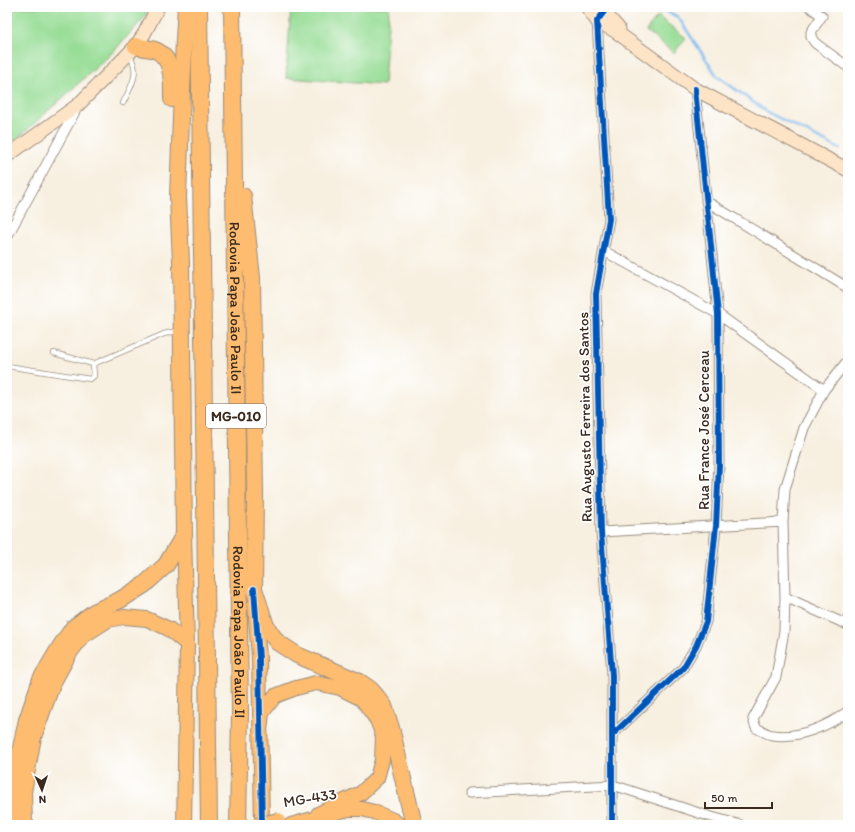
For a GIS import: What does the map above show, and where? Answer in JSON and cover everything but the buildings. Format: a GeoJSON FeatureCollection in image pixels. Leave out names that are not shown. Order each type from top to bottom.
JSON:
{"type":"FeatureCollection","features":[{"type":"Feature","properties":{"kind":"highway"},"geometry":{"type":"LineString","coordinates":[[178,197],[186,7]]}},
{"type":"Feature","properties":{"kind":"highway","name":"Rodovia Papa João Paulo II"},"geometry":{"type":"LineString","coordinates":[[199,7],[209,825]]}},
{"type":"Feature","properties":{"kind":"highway","name":"Rodovia Papa João Paulo II"},"geometry":{"type":"LineString","coordinates":[[232,7],[240,713],[238,825]]}},
{"type":"Feature","properties":{"kind":"highway"},"geometry":{"type":"LineString","coordinates":[[8,825],[11,819],[15,776],[27,720],[40,679],[73,628],[94,612],[120,600],[144,585],[166,565],[184,535],[181,261],[178,197],[173,151],[170,68],[163,56],[156,50],[132,50]]}},
{"type":"Feature","properties":{"kind":"highway"},"geometry":{"type":"LineString","coordinates":[[233,105],[239,148],[252,278],[255,492],[254,589],[266,626],[278,642],[297,655],[360,682],[370,689],[384,706],[391,728],[414,825]]}},
{"type":"Feature","properties":{"kind":"main road"},"geometry":{"type":"LineString","coordinates":[[184,535],[187,644],[184,825]]}},
{"type":"Feature","properties":{"kind":"main road"},"geometry":{"type":"LineString","coordinates":[[254,589],[259,658],[262,825]]}},
{"type":"Feature","properties":{"kind":"main road"},"geometry":{"type":"LineString","coordinates":[[27,825],[25,822],[24,792],[34,737],[53,684],[70,653],[83,636],[108,620],[124,617],[147,619],[169,629],[187,644]]}},
{"type":"Feature","properties":{"kind":"main road"},"geometry":{"type":"LineString","coordinates":[[260,731],[262,713],[275,696],[296,688],[316,683],[340,688],[362,699],[366,704],[377,720],[383,736],[382,760],[377,778],[362,793],[318,814]]}},
{"type":"Feature","properties":{"kind":"main road","name":"MG-433"},"geometry":{"type":"LineString","coordinates":[[257,825],[285,823],[347,809]]}},
{"type":"Feature","properties":{"kind":"main road","name":"MG-433"},"geometry":{"type":"LineString","coordinates":[[285,823],[318,814],[347,809],[362,809],[393,820],[398,825]]}},
{"type":"Feature","properties":{"kind":"street"},"geometry":{"type":"LineString","coordinates":[[7,156],[78,105],[132,50],[144,34],[158,7]]}},
{"type":"Feature","properties":{"kind":"street"},"geometry":{"type":"LineString","coordinates":[[587,7],[601,13],[629,41],[695,90],[847,168]]}},
{"type":"Feature","properties":{"kind":"street"},"geometry":{"type":"LineString","coordinates":[[810,7],[822,16],[813,27],[811,37],[815,43],[848,67]]}},
{"type":"Feature","properties":{"kind":"street","name":"Rua Augusto Ferreira dos Santos"},"geometry":{"type":"LineString","coordinates":[[601,13],[609,219],[596,294],[601,532],[612,675],[612,825]]}},
{"type":"Feature","properties":{"kind":"street","name":"Rua France José Cerceau"},"geometry":{"type":"LineString","coordinates":[[612,735],[683,668],[696,646],[706,622],[716,526],[719,465],[718,314],[695,90]]}},
{"type":"Feature","properties":{"kind":"street"},"geometry":{"type":"LineString","coordinates":[[7,237],[78,105]]}},
{"type":"Feature","properties":{"kind":"street"},"geometry":{"type":"LineString","coordinates":[[706,202],[848,288]]}},
{"type":"Feature","properties":{"kind":"street"},"geometry":{"type":"LineString","coordinates":[[604,251],[718,314],[824,390]]}},
{"type":"Feature","properties":{"kind":"street"},"geometry":{"type":"LineString","coordinates":[[848,360],[824,390],[804,428],[785,489],[783,522],[785,597],[784,631],[776,677],[753,719],[756,728],[772,736],[791,735],[816,730],[848,711]]}},
{"type":"Feature","properties":{"kind":"street"},"geometry":{"type":"LineString","coordinates":[[601,532],[783,522]]}},
{"type":"Feature","properties":{"kind":"street"},"geometry":{"type":"LineString","coordinates":[[785,597],[848,624]]}},
{"type":"Feature","properties":{"kind":"street"},"geometry":{"type":"LineString","coordinates":[[470,793],[612,785],[708,821],[741,825]]}},
{"type":"Feature","properties":{"kind":"lane"},"geometry":{"type":"LineString","coordinates":[[123,102],[135,76],[132,50]]}},
{"type":"Feature","properties":{"kind":"lane"},"geometry":{"type":"LineString","coordinates":[[54,353],[93,364],[164,334],[182,329]]}},
{"type":"Feature","properties":{"kind":"lane"},"geometry":{"type":"LineString","coordinates":[[7,366],[90,379],[94,376],[93,364]]}},
{"type":"Feature","properties":{"kind":"green space"},"geometry":{"type":"Polygon","coordinates":[[[7,7],[148,7],[145,17],[111,54],[7,148],[7,7]]]}},
{"type":"Feature","properties":{"kind":"green space"},"geometry":{"type":"Polygon","coordinates":[[[291,7],[389,7],[384,85],[286,78],[291,7]]]}},
{"type":"Feature","properties":{"kind":"green space"},"geometry":{"type":"Polygon","coordinates":[[[658,16],[686,38],[674,53],[646,31],[658,16]]]}},
{"type":"Feature","properties":{"kind":"waterway"},"geometry":{"type":"LineString","coordinates":[[657,7],[678,17],[717,76],[767,112],[840,149]]}},
{"type":"Feature","properties":{"kind":"cycle path"},"geometry":{"type":"LineString","coordinates":[[604,12],[597,21],[609,219],[596,294],[601,532],[612,675],[612,825]]}},
{"type":"Feature","properties":{"kind":"cycle path"},"geometry":{"type":"LineString","coordinates":[[612,735],[683,668],[696,646],[706,622],[716,526],[719,465],[718,314],[695,89]]}},
{"type":"Feature","properties":{"kind":"cycle path"},"geometry":{"type":"LineString","coordinates":[[254,589],[259,658],[262,825]]}}]}
